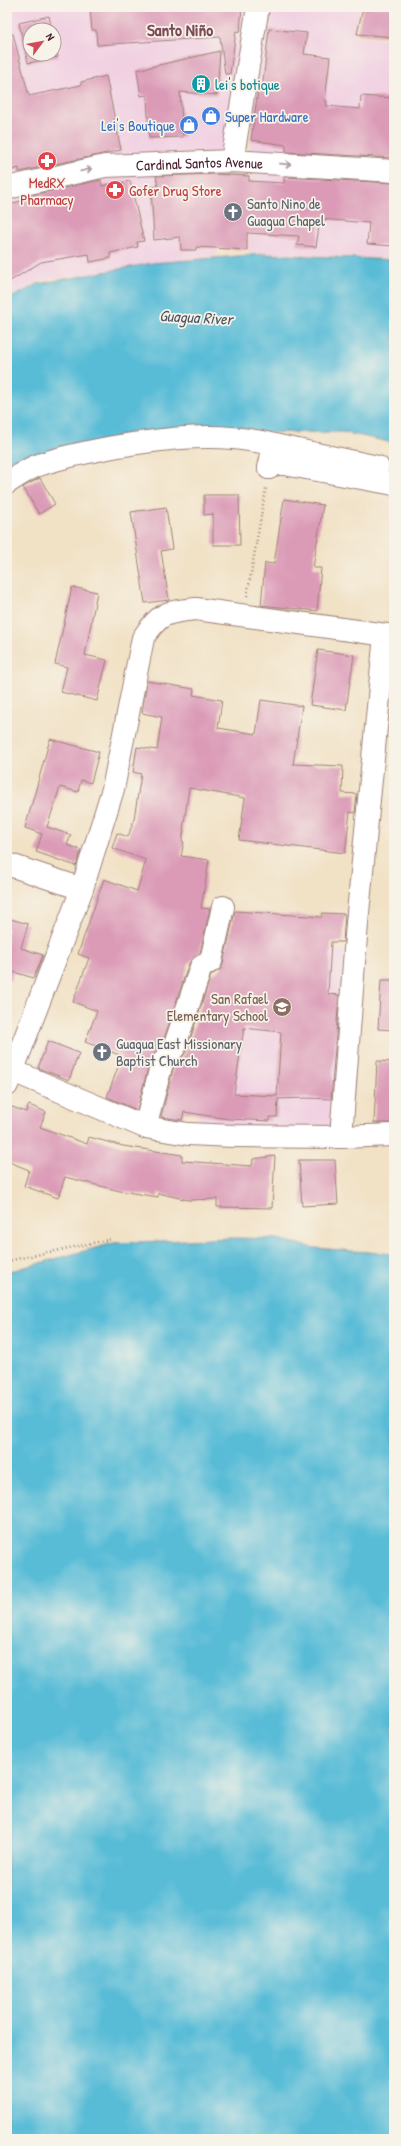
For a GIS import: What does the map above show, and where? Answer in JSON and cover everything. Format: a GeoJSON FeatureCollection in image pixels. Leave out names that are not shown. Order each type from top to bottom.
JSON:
{"type":"FeatureCollection","features":[{"type":"Feature","properties":{"kind":"street"},"geometry":{"type":"LineString","coordinates":[[232,161],[258,7]]}},
{"type":"Feature","properties":{"kind":"street","name":"Cardinal Santos Avenue"},"geometry":{"type":"LineString","coordinates":[[7,188],[105,166],[232,161],[394,171]]}},
{"type":"Feature","properties":{"kind":"street"},"geometry":{"type":"LineString","coordinates":[[7,483],[35,467],[74,454],[146,442],[203,436],[254,440],[394,471]]}},
{"type":"Feature","properties":{"kind":"street"},"geometry":{"type":"LineString","coordinates":[[269,468],[274,445]]}},
{"type":"Feature","properties":{"kind":"street"},"geometry":{"type":"LineString","coordinates":[[269,468],[274,464],[284,464],[394,484]]}},
{"type":"Feature","properties":{"kind":"street"},"geometry":{"type":"LineString","coordinates":[[341,1137],[356,928],[390,636],[244,614],[196,609],[171,612],[154,622],[143,638],[113,789],[82,889],[10,1078],[145,1126],[203,1134],[341,1137],[394,1135]]}},
{"type":"Feature","properties":{"kind":"street"},"geometry":{"type":"LineString","coordinates":[[7,864],[82,889]]}},
{"type":"Feature","properties":{"kind":"street"},"geometry":{"type":"LineString","coordinates":[[145,1126],[162,1063],[174,1048],[201,967],[211,961],[223,907]]}},
{"type":"Feature","properties":{"kind":"path"},"geometry":{"type":"LineString","coordinates":[[244,614],[269,468]]}},
{"type":"Feature","properties":{"kind":"path"},"geometry":{"type":"LineString","coordinates":[[7,1261],[112,1239]]}},
{"type":"Feature","properties":{"kind":"shaded area"},"geometry":{"type":"Polygon","coordinates":[[[7,7],[254,7],[229,157],[7,179],[7,7]]]}},
{"type":"Feature","properties":{"kind":"shaded area"},"geometry":{"type":"Polygon","coordinates":[[[264,7],[360,7],[354,37],[394,40],[394,161],[249,155],[258,43],[264,7]]]}},
{"type":"Feature","properties":{"kind":"shaded area"},"geometry":{"type":"Polygon","coordinates":[[[218,163],[217,255],[43,280],[7,298],[7,195],[123,166],[218,163]]]}},
{"type":"Feature","properties":{"kind":"shaded area"},"geometry":{"type":"Polygon","coordinates":[[[252,167],[394,182],[394,258],[247,252],[252,167]]]}},
{"type":"Feature","properties":{"kind":"shaded area","name":"San Rafael Elementary School"},"geometry":{"type":"Polygon","coordinates":[[[250,942],[349,951],[337,1131],[196,1127],[209,1038],[250,942]]]}},
{"type":"Feature","properties":{"kind":"water","name":"Guagua River"},"geometry":{"type":"Polygon","coordinates":[[[264,254],[394,260],[394,443],[343,432],[130,433],[7,469],[7,300],[38,284],[153,263],[264,254]]]}},
{"type":"Feature","properties":{"kind":"water"},"geometry":{"type":"Polygon","coordinates":[[[234,1238],[277,1239],[314,1248],[394,1254],[394,2139],[7,2139],[7,1272],[114,1243],[234,1238]]]}},
{"type":"Feature","properties":{"kind":"building"},"geometry":{"type":"Polygon","coordinates":[[[115,7],[242,7],[240,32],[236,31],[230,74],[225,74],[220,37],[97,45],[96,30],[92,30],[90,9],[115,7]]]}},
{"type":"Feature","properties":{"kind":"building"},"geometry":{"type":"Polygon","coordinates":[[[363,7],[394,7],[394,37],[357,34],[363,7]]]}},
{"type":"Feature","properties":{"kind":"building"},"geometry":{"type":"Polygon","coordinates":[[[49,16],[50,22],[23,22],[49,16]]]}},
{"type":"Feature","properties":{"kind":"building"},"geometry":{"type":"Polygon","coordinates":[[[22,22],[22,36],[19,23],[22,22]]]}},
{"type":"Feature","properties":{"kind":"building"},"geometry":{"type":"Polygon","coordinates":[[[269,29],[307,33],[304,54],[330,57],[325,101],[327,101],[326,106],[360,109],[361,96],[394,98],[394,158],[286,152],[286,145],[251,140],[258,90],[262,91],[269,29]]]}},
{"type":"Feature","properties":{"kind":"building"},"geometry":{"type":"Polygon","coordinates":[[[7,34],[13,34],[29,96],[81,85],[81,82],[106,76],[121,150],[19,172],[19,168],[7,172],[7,34]]]}},
{"type":"Feature","properties":{"kind":"building"},"geometry":{"type":"Polygon","coordinates":[[[220,51],[217,95],[180,92],[183,137],[149,138],[147,95],[141,96],[137,70],[220,51]]]}},
{"type":"Feature","properties":{"kind":"building"},"geometry":{"type":"Polygon","coordinates":[[[215,174],[249,176],[249,181],[284,183],[284,177],[394,183],[394,246],[367,244],[369,223],[320,219],[316,247],[297,245],[299,236],[247,233],[247,250],[196,247],[196,250],[181,250],[180,237],[154,240],[151,187],[158,186],[156,176],[215,174]]]}},
{"type":"Feature","properties":{"kind":"building"},"geometry":{"type":"Polygon","coordinates":[[[101,180],[102,186],[130,181],[144,241],[137,242],[138,247],[110,253],[111,258],[90,262],[89,254],[41,262],[7,283],[7,206],[23,200],[23,197],[101,180]]]}},
{"type":"Feature","properties":{"kind":"building"},"geometry":{"type":"Polygon","coordinates":[[[40,478],[55,504],[39,514],[23,487],[40,478]]]}},
{"type":"Feature","properties":{"kind":"building"},"geometry":{"type":"Polygon","coordinates":[[[204,495],[239,495],[240,545],[213,545],[213,514],[204,515],[204,495]]]}},
{"type":"Feature","properties":{"kind":"building"},"geometry":{"type":"Polygon","coordinates":[[[284,499],[323,505],[313,568],[321,568],[317,611],[261,605],[265,563],[274,564],[284,499]]]}},
{"type":"Feature","properties":{"kind":"building"},"geometry":{"type":"Polygon","coordinates":[[[166,507],[172,549],[161,551],[169,600],[145,603],[131,512],[166,507]]]}},
{"type":"Feature","properties":{"kind":"building"},"geometry":{"type":"Polygon","coordinates":[[[72,587],[97,592],[85,655],[107,660],[97,701],[61,692],[67,667],[55,664],[72,587]]]}},
{"type":"Feature","properties":{"kind":"building"},"geometry":{"type":"Polygon","coordinates":[[[318,650],[354,655],[346,710],[310,705],[318,650]]]}},
{"type":"Feature","properties":{"kind":"building"},"geometry":{"type":"Polygon","coordinates":[[[147,681],[194,689],[193,695],[222,700],[218,728],[256,734],[261,700],[302,706],[293,764],[343,766],[342,793],[357,794],[355,813],[350,812],[345,853],[239,840],[245,798],[189,788],[183,830],[182,841],[184,842],[181,856],[209,860],[201,908],[210,909],[200,953],[189,963],[163,1042],[150,1060],[137,1110],[107,1097],[122,1056],[85,1042],[97,1011],[73,1002],[89,958],[78,954],[104,879],[137,891],[146,860],[112,848],[117,833],[128,837],[134,819],[141,774],[133,772],[137,747],[157,750],[162,717],[142,713],[147,681]]]}},
{"type":"Feature","properties":{"kind":"building"},"geometry":{"type":"Polygon","coordinates":[[[50,739],[99,752],[91,783],[81,780],[78,792],[60,787],[47,827],[71,835],[67,845],[81,850],[76,866],[36,852],[42,834],[25,828],[50,739]]]}},
{"type":"Feature","properties":{"kind":"building","name":"San Rafael Elementary School"},"geometry":{"type":"Polygon","coordinates":[[[235,911],[322,917],[322,913],[345,914],[343,942],[331,942],[328,994],[339,995],[331,1099],[278,1099],[277,1117],[270,1117],[270,1121],[229,1119],[184,1112],[182,1120],[161,1117],[173,1069],[186,1052],[211,975],[221,969],[235,911]],[[244,1028],[234,1094],[277,1096],[281,1032],[244,1028]]]}},
{"type":"Feature","properties":{"kind":"building"},"geometry":{"type":"Polygon","coordinates":[[[7,918],[28,924],[21,948],[43,955],[34,978],[13,972],[11,981],[7,980],[7,918]]]}},
{"type":"Feature","properties":{"kind":"building"},"geometry":{"type":"Polygon","coordinates":[[[381,980],[394,980],[394,1030],[378,1029],[381,980]]]}},
{"type":"Feature","properties":{"kind":"building"},"geometry":{"type":"Polygon","coordinates":[[[48,1041],[79,1053],[69,1080],[38,1068],[48,1041]]]}},
{"type":"Feature","properties":{"kind":"building"},"geometry":{"type":"Polygon","coordinates":[[[377,1061],[394,1062],[394,1123],[374,1123],[377,1061]]]}},
{"type":"Feature","properties":{"kind":"building"},"geometry":{"type":"Polygon","coordinates":[[[7,1105],[26,1112],[29,1105],[46,1112],[40,1127],[87,1144],[89,1137],[123,1146],[182,1155],[182,1161],[252,1166],[253,1159],[275,1156],[272,1208],[217,1207],[217,1199],[188,1200],[158,1193],[158,1197],[120,1191],[65,1177],[58,1198],[24,1186],[29,1170],[7,1161],[7,1105]]]}},
{"type":"Feature","properties":{"kind":"building"},"geometry":{"type":"Polygon","coordinates":[[[299,1160],[335,1160],[338,1204],[302,1206],[299,1160]]]}},
{"type":"Feature","properties":{"kind":"place","name":"lei's botique"},"geometry":{"type":"Point","coordinates":[201,84]}},
{"type":"Feature","properties":{"kind":"place","name":"Super Hardware"},"geometry":{"type":"Point","coordinates":[211,116]}},
{"type":"Feature","properties":{"kind":"place","name":"Lei's Boutique"},"geometry":{"type":"Point","coordinates":[189,125]}},
{"type":"Feature","properties":{"kind":"place","name":"MedRX Pharmacy"},"geometry":{"type":"Point","coordinates":[47,161]}},
{"type":"Feature","properties":{"kind":"place","name":"Gofer Drug Store"},"geometry":{"type":"Point","coordinates":[115,190]}},
{"type":"Feature","properties":{"kind":"place","name":"Santo Nino de Guagua Chapel"},"geometry":{"type":"Point","coordinates":[233,212]}},
{"type":"Feature","properties":{"kind":"place","name":"San Rafael Elementary School"},"geometry":{"type":"Point","coordinates":[282,1007]}},
{"type":"Feature","properties":{"kind":"place","name":"Guagua East Missionary Baptist Church"},"geometry":{"type":"Point","coordinates":[102,1052]}},
{"type":"Feature","properties":{"kind":"district","name":"Santo Niño"},"geometry":{"type":"Point","coordinates":[180,29]}}]}
